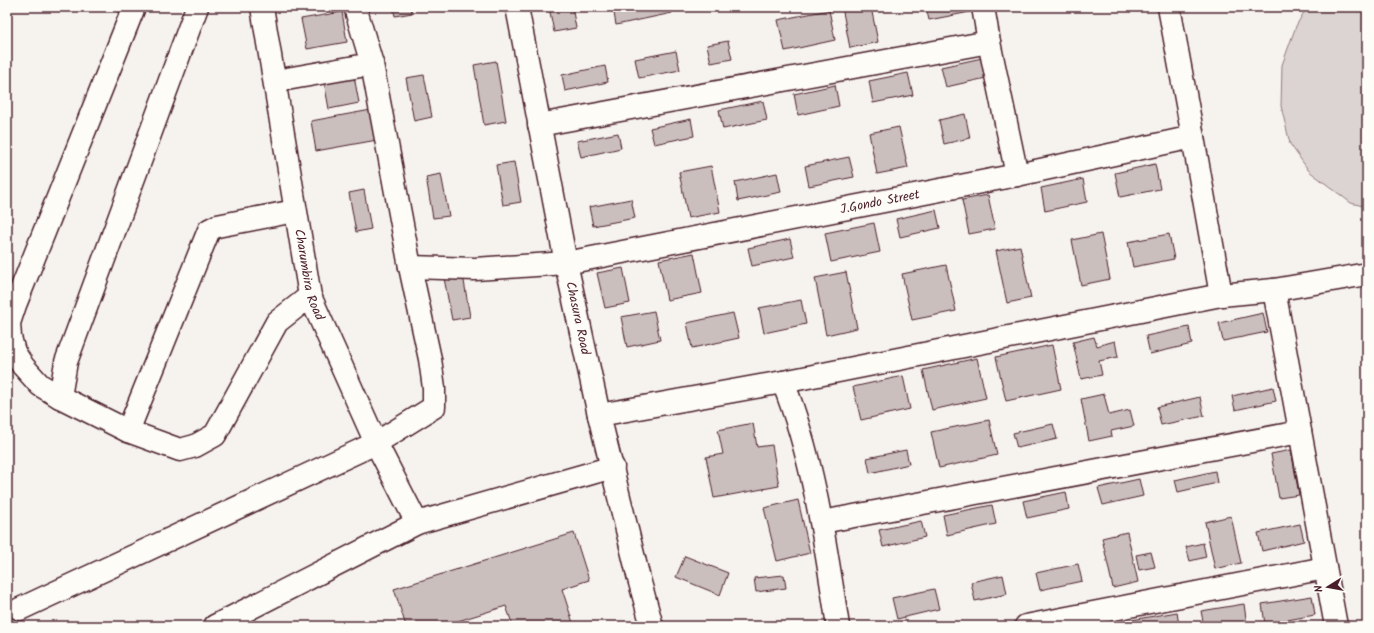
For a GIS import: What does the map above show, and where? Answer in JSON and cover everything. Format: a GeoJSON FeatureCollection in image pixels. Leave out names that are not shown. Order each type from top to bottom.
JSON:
{"type":"FeatureCollection","features":[{"type":"Feature","properties":{"kind":"street"},"geometry":{"type":"LineString","coordinates":[[134,7],[9,323],[10,337],[14,352],[22,366],[40,385],[60,398],[128,431],[180,450],[195,446],[215,435],[277,322],[310,296]]}},
{"type":"Feature","properties":{"kind":"street"},"geometry":{"type":"LineString","coordinates":[[60,398],[66,362],[197,7]]}},
{"type":"Feature","properties":{"kind":"street","name":"Charumbira Road"},"geometry":{"type":"LineString","coordinates":[[262,7],[310,296],[376,443],[417,523]]}},
{"type":"Feature","properties":{"kind":"street"},"geometry":{"type":"LineString","coordinates":[[20,609],[376,443],[434,407],[434,388],[430,359],[410,267],[372,64],[355,7]]}},
{"type":"Feature","properties":{"kind":"street","name":"Chasura Road"},"geometry":{"type":"LineString","coordinates":[[517,7],[566,263],[599,415],[652,626]]}},
{"type":"Feature","properties":{"kind":"street"},"geometry":{"type":"LineString","coordinates":[[983,7],[1017,175]]}},
{"type":"Feature","properties":{"kind":"street"},"geometry":{"type":"LineString","coordinates":[[1169,7],[1194,137],[1220,295]]}},
{"type":"Feature","properties":{"kind":"street"},"geometry":{"type":"LineString","coordinates":[[539,125],[990,42]]}},
{"type":"Feature","properties":{"kind":"street"},"geometry":{"type":"LineString","coordinates":[[275,81],[372,64]]}},
{"type":"Feature","properties":{"kind":"street","name":"J.Gondo Street"},"geometry":{"type":"LineString","coordinates":[[410,267],[475,269],[566,263],[1017,175],[1194,137]]}},
{"type":"Feature","properties":{"kind":"street"},"geometry":{"type":"LineString","coordinates":[[128,431],[209,230],[217,226],[295,211]]}},
{"type":"Feature","properties":{"kind":"street"},"geometry":{"type":"LineString","coordinates":[[599,415],[783,382],[1220,295],[1274,290],[1367,274]]}},
{"type":"Feature","properties":{"kind":"street"},"geometry":{"type":"LineString","coordinates":[[1274,290],[1336,626]]}},
{"type":"Feature","properties":{"kind":"street"},"geometry":{"type":"LineString","coordinates":[[783,382],[793,408],[802,439],[822,522],[838,626]]}},
{"type":"Feature","properties":{"kind":"street"},"geometry":{"type":"LineString","coordinates":[[822,522],[1300,432]]}},
{"type":"Feature","properties":{"kind":"street"},"geometry":{"type":"LineString","coordinates":[[215,626],[417,523],[613,467]]}},
{"type":"Feature","properties":{"kind":"street"},"geometry":{"type":"LineString","coordinates":[[1026,626],[1325,568]]}},
{"type":"Feature","properties":{"kind":"shaded area"},"geometry":{"type":"Polygon","coordinates":[[[1307,7],[1367,7],[1367,207],[1351,203],[1309,171],[1290,144],[1281,106],[1282,65],[1296,26],[1307,7]]]}},
{"type":"Feature","properties":{"kind":"building"},"geometry":{"type":"Polygon","coordinates":[[[393,7],[411,7],[412,13],[395,16],[393,7]]]}},
{"type":"Feature","properties":{"kind":"building"},"geometry":{"type":"Polygon","coordinates":[[[549,7],[572,7],[576,28],[554,32],[549,7]]]}},
{"type":"Feature","properties":{"kind":"building"},"geometry":{"type":"Polygon","coordinates":[[[613,7],[670,7],[672,13],[616,25],[613,7]]]}},
{"type":"Feature","properties":{"kind":"building"},"geometry":{"type":"Polygon","coordinates":[[[842,7],[871,7],[878,42],[850,48],[842,7]]]}},
{"type":"Feature","properties":{"kind":"building"},"geometry":{"type":"Polygon","coordinates":[[[926,7],[969,7],[970,12],[929,20],[926,7]]]}},
{"type":"Feature","properties":{"kind":"building"},"geometry":{"type":"Polygon","coordinates":[[[829,10],[835,40],[785,51],[778,20],[829,10]]]}},
{"type":"Feature","properties":{"kind":"building"},"geometry":{"type":"Polygon","coordinates":[[[342,12],[347,42],[307,49],[301,19],[342,12]]]}},
{"type":"Feature","properties":{"kind":"building"},"geometry":{"type":"Polygon","coordinates":[[[728,41],[732,59],[711,63],[707,45],[728,41]]]}},
{"type":"Feature","properties":{"kind":"building"},"geometry":{"type":"Polygon","coordinates":[[[676,51],[680,70],[639,78],[635,59],[676,51]]]}},
{"type":"Feature","properties":{"kind":"building"},"geometry":{"type":"Polygon","coordinates":[[[982,58],[986,78],[946,87],[941,67],[982,58]]]}},
{"type":"Feature","properties":{"kind":"building"},"geometry":{"type":"Polygon","coordinates":[[[496,61],[506,121],[484,125],[474,65],[496,61]]]}},
{"type":"Feature","properties":{"kind":"building"},"geometry":{"type":"Polygon","coordinates":[[[605,66],[608,82],[565,91],[562,75],[605,66]]]}},
{"type":"Feature","properties":{"kind":"building"},"geometry":{"type":"Polygon","coordinates":[[[353,71],[359,103],[329,109],[323,76],[353,71]]]}},
{"type":"Feature","properties":{"kind":"building"},"geometry":{"type":"Polygon","coordinates":[[[908,73],[913,95],[873,103],[869,81],[908,73]]]}},
{"type":"Feature","properties":{"kind":"building"},"geometry":{"type":"Polygon","coordinates":[[[424,75],[432,117],[414,121],[406,78],[424,75]]]}},
{"type":"Feature","properties":{"kind":"building"},"geometry":{"type":"Polygon","coordinates":[[[835,85],[839,106],[798,115],[794,94],[835,85]]]}},
{"type":"Feature","properties":{"kind":"building"},"geometry":{"type":"Polygon","coordinates":[[[763,101],[767,120],[723,129],[719,110],[763,101]]]}},
{"type":"Feature","properties":{"kind":"building"},"geometry":{"type":"Polygon","coordinates":[[[371,110],[377,140],[316,151],[311,121],[371,110]]]}},
{"type":"Feature","properties":{"kind":"building"},"geometry":{"type":"Polygon","coordinates":[[[965,114],[970,138],[944,144],[939,120],[965,114]]]}},
{"type":"Feature","properties":{"kind":"building"},"geometry":{"type":"Polygon","coordinates":[[[691,119],[694,136],[654,144],[650,128],[691,119]]]}},
{"type":"Feature","properties":{"kind":"building"},"geometry":{"type":"Polygon","coordinates":[[[899,127],[908,168],[877,174],[869,133],[899,127]]]}},
{"type":"Feature","properties":{"kind":"building"},"geometry":{"type":"Polygon","coordinates":[[[618,133],[621,148],[581,157],[577,141],[618,133]]]}},
{"type":"Feature","properties":{"kind":"building"},"geometry":{"type":"Polygon","coordinates":[[[849,157],[854,177],[809,186],[805,166],[849,157]]]}},
{"type":"Feature","properties":{"kind":"building"},"geometry":{"type":"Polygon","coordinates":[[[514,162],[521,202],[503,205],[496,165],[514,162]]]}},
{"type":"Feature","properties":{"kind":"building"},"geometry":{"type":"Polygon","coordinates":[[[1155,164],[1160,189],[1120,197],[1115,173],[1155,164]]]}},
{"type":"Feature","properties":{"kind":"building"},"geometry":{"type":"Polygon","coordinates":[[[711,166],[720,212],[688,218],[679,172],[711,166]]]}},
{"type":"Feature","properties":{"kind":"building"},"geometry":{"type":"Polygon","coordinates":[[[777,173],[781,192],[738,201],[735,182],[777,173]]]}},
{"type":"Feature","properties":{"kind":"building"},"geometry":{"type":"Polygon","coordinates":[[[441,174],[449,216],[433,218],[426,177],[441,174]]]}},
{"type":"Feature","properties":{"kind":"building"},"geometry":{"type":"Polygon","coordinates":[[[1083,179],[1087,202],[1045,211],[1041,188],[1083,179]]]}},
{"type":"Feature","properties":{"kind":"building"},"geometry":{"type":"Polygon","coordinates":[[[364,190],[371,229],[356,232],[349,193],[364,190]]]}},
{"type":"Feature","properties":{"kind":"building"},"geometry":{"type":"Polygon","coordinates":[[[988,195],[995,229],[969,234],[962,200],[988,195]]]}},
{"type":"Feature","properties":{"kind":"building"},"geometry":{"type":"Polygon","coordinates":[[[631,199],[635,218],[593,226],[589,207],[631,199]]]}},
{"type":"Feature","properties":{"kind":"building"},"geometry":{"type":"Polygon","coordinates":[[[936,210],[940,228],[900,237],[896,219],[936,210]]]}},
{"type":"Feature","properties":{"kind":"building"},"geometry":{"type":"Polygon","coordinates":[[[874,223],[880,252],[831,262],[825,233],[874,223]]]}},
{"type":"Feature","properties":{"kind":"building"},"geometry":{"type":"Polygon","coordinates":[[[1101,234],[1110,279],[1081,285],[1072,240],[1101,234]]]}},
{"type":"Feature","properties":{"kind":"building"},"geometry":{"type":"Polygon","coordinates":[[[1169,234],[1174,259],[1133,267],[1128,242],[1169,234]]]}},
{"type":"Feature","properties":{"kind":"building"},"geometry":{"type":"Polygon","coordinates":[[[790,239],[794,257],[752,266],[748,248],[790,239]]]}},
{"type":"Feature","properties":{"kind":"building"},"geometry":{"type":"Polygon","coordinates":[[[1020,246],[1031,298],[1007,303],[996,251],[1020,246]]]}},
{"type":"Feature","properties":{"kind":"building"},"geometry":{"type":"Polygon","coordinates":[[[694,253],[702,293],[667,300],[659,260],[694,253]]]}},
{"type":"Feature","properties":{"kind":"building"},"geometry":{"type":"Polygon","coordinates":[[[946,265],[956,311],[912,320],[902,274],[946,265]]]}},
{"type":"Feature","properties":{"kind":"building"},"geometry":{"type":"Polygon","coordinates":[[[623,268],[630,303],[605,308],[597,273],[623,268]]]}},
{"type":"Feature","properties":{"kind":"building"},"geometry":{"type":"Polygon","coordinates":[[[846,272],[857,328],[826,335],[815,278],[846,272]]]}},
{"type":"Feature","properties":{"kind":"building"},"geometry":{"type":"Polygon","coordinates":[[[463,275],[470,317],[452,320],[444,278],[463,275]]]}},
{"type":"Feature","properties":{"kind":"building"},"geometry":{"type":"Polygon","coordinates":[[[801,300],[806,324],[764,333],[759,308],[801,300]]]}},
{"type":"Feature","properties":{"kind":"building"},"geometry":{"type":"Polygon","coordinates":[[[654,311],[660,340],[627,347],[621,317],[654,311]]]}},
{"type":"Feature","properties":{"kind":"building"},"geometry":{"type":"Polygon","coordinates":[[[733,313],[739,338],[692,348],[687,323],[733,313]]]}},
{"type":"Feature","properties":{"kind":"building"},"geometry":{"type":"Polygon","coordinates":[[[1263,313],[1267,332],[1223,341],[1219,323],[1263,313]]]}},
{"type":"Feature","properties":{"kind":"building"},"geometry":{"type":"Polygon","coordinates":[[[1189,327],[1192,344],[1150,354],[1146,336],[1189,327]]]}},
{"type":"Feature","properties":{"kind":"building"},"geometry":{"type":"Polygon","coordinates":[[[1094,337],[1097,346],[1115,341],[1118,357],[1099,361],[1102,375],[1081,379],[1073,342],[1094,337]]]}},
{"type":"Feature","properties":{"kind":"building"},"geometry":{"type":"Polygon","coordinates":[[[1052,345],[1061,389],[1006,401],[996,357],[1052,345]]]}},
{"type":"Feature","properties":{"kind":"building"},"geometry":{"type":"Polygon","coordinates":[[[977,358],[986,398],[932,410],[923,370],[977,358]]]}},
{"type":"Feature","properties":{"kind":"building"},"geometry":{"type":"Polygon","coordinates":[[[903,376],[910,409],[861,420],[853,387],[903,376]]]}},
{"type":"Feature","properties":{"kind":"building"},"geometry":{"type":"Polygon","coordinates":[[[1273,387],[1276,401],[1235,410],[1232,396],[1273,387]]]}},
{"type":"Feature","properties":{"kind":"building"},"geometry":{"type":"Polygon","coordinates":[[[1104,394],[1109,415],[1130,410],[1134,426],[1111,431],[1112,436],[1089,441],[1081,399],[1104,394]]]}},
{"type":"Feature","properties":{"kind":"building"},"geometry":{"type":"Polygon","coordinates":[[[1200,397],[1204,416],[1161,425],[1157,407],[1200,397]]]}},
{"type":"Feature","properties":{"kind":"building"},"geometry":{"type":"Polygon","coordinates":[[[989,420],[997,455],[939,468],[931,432],[989,420]]]}},
{"type":"Feature","properties":{"kind":"building"},"geometry":{"type":"Polygon","coordinates":[[[753,423],[757,447],[772,445],[779,486],[714,498],[706,457],[723,454],[718,430],[753,423]]]}},
{"type":"Feature","properties":{"kind":"building"},"geometry":{"type":"Polygon","coordinates":[[[1053,424],[1057,439],[1017,448],[1013,433],[1053,424]]]}},
{"type":"Feature","properties":{"kind":"building"},"geometry":{"type":"Polygon","coordinates":[[[906,450],[909,464],[870,473],[867,458],[906,450]]]}},
{"type":"Feature","properties":{"kind":"building"},"geometry":{"type":"Polygon","coordinates":[[[1291,450],[1299,495],[1279,498],[1271,454],[1291,450]]]}},
{"type":"Feature","properties":{"kind":"building"},"geometry":{"type":"Polygon","coordinates":[[[1215,471],[1217,483],[1178,492],[1175,480],[1215,471]]]}},
{"type":"Feature","properties":{"kind":"building"},"geometry":{"type":"Polygon","coordinates":[[[1139,479],[1143,496],[1103,505],[1098,488],[1139,479]]]}},
{"type":"Feature","properties":{"kind":"building"},"geometry":{"type":"Polygon","coordinates":[[[1066,492],[1069,509],[1027,518],[1023,501],[1066,492]]]}},
{"type":"Feature","properties":{"kind":"building"},"geometry":{"type":"Polygon","coordinates":[[[798,500],[810,553],[777,561],[764,508],[798,500]]]}},
{"type":"Feature","properties":{"kind":"building"},"geometry":{"type":"Polygon","coordinates":[[[992,505],[996,524],[947,535],[943,515],[992,505]]]}},
{"type":"Feature","properties":{"kind":"building"},"geometry":{"type":"Polygon","coordinates":[[[1231,516],[1241,563],[1215,569],[1205,522],[1231,516]]]}},
{"type":"Feature","properties":{"kind":"building"},"geometry":{"type":"Polygon","coordinates":[[[921,521],[925,537],[883,547],[879,530],[921,521]]]}},
{"type":"Feature","properties":{"kind":"building"},"geometry":{"type":"Polygon","coordinates":[[[1300,524],[1304,541],[1262,551],[1258,533],[1300,524]]]}},
{"type":"Feature","properties":{"kind":"building"},"geometry":{"type":"Polygon","coordinates":[[[1127,532],[1138,582],[1113,588],[1102,538],[1127,532]]]}},
{"type":"Feature","properties":{"kind":"building"},"geometry":{"type":"Polygon","coordinates":[[[574,533],[589,580],[562,589],[574,626],[513,626],[506,606],[442,626],[406,626],[394,589],[574,533]]]}},
{"type":"Feature","properties":{"kind":"building"},"geometry":{"type":"Polygon","coordinates":[[[1203,543],[1206,557],[1190,561],[1186,547],[1203,543]]]}},
{"type":"Feature","properties":{"kind":"building"},"geometry":{"type":"Polygon","coordinates":[[[1151,552],[1155,567],[1139,570],[1136,555],[1151,552]]]}},
{"type":"Feature","properties":{"kind":"building"},"geometry":{"type":"Polygon","coordinates":[[[685,556],[728,573],[720,595],[676,577],[685,556]]]}},
{"type":"Feature","properties":{"kind":"building"},"geometry":{"type":"Polygon","coordinates":[[[1078,564],[1082,581],[1040,590],[1036,573],[1078,564]]]}},
{"type":"Feature","properties":{"kind":"building"},"geometry":{"type":"Polygon","coordinates":[[[784,575],[786,588],[756,592],[754,578],[784,575]]]}},
{"type":"Feature","properties":{"kind":"building"},"geometry":{"type":"Polygon","coordinates":[[[1003,575],[1007,594],[975,601],[971,582],[1003,575]]]}},
{"type":"Feature","properties":{"kind":"building"},"geometry":{"type":"Polygon","coordinates":[[[934,589],[939,609],[897,619],[892,598],[934,589]]]}},
{"type":"Feature","properties":{"kind":"building"},"geometry":{"type":"Polygon","coordinates":[[[1312,596],[1315,615],[1265,624],[1262,604],[1312,596]]]}},
{"type":"Feature","properties":{"kind":"building"},"geometry":{"type":"Polygon","coordinates":[[[1244,604],[1247,626],[1204,626],[1201,611],[1244,604]]]}},
{"type":"Feature","properties":{"kind":"building"},"geometry":{"type":"Polygon","coordinates":[[[1177,612],[1179,626],[1127,626],[1126,621],[1177,612]]]}}]}
